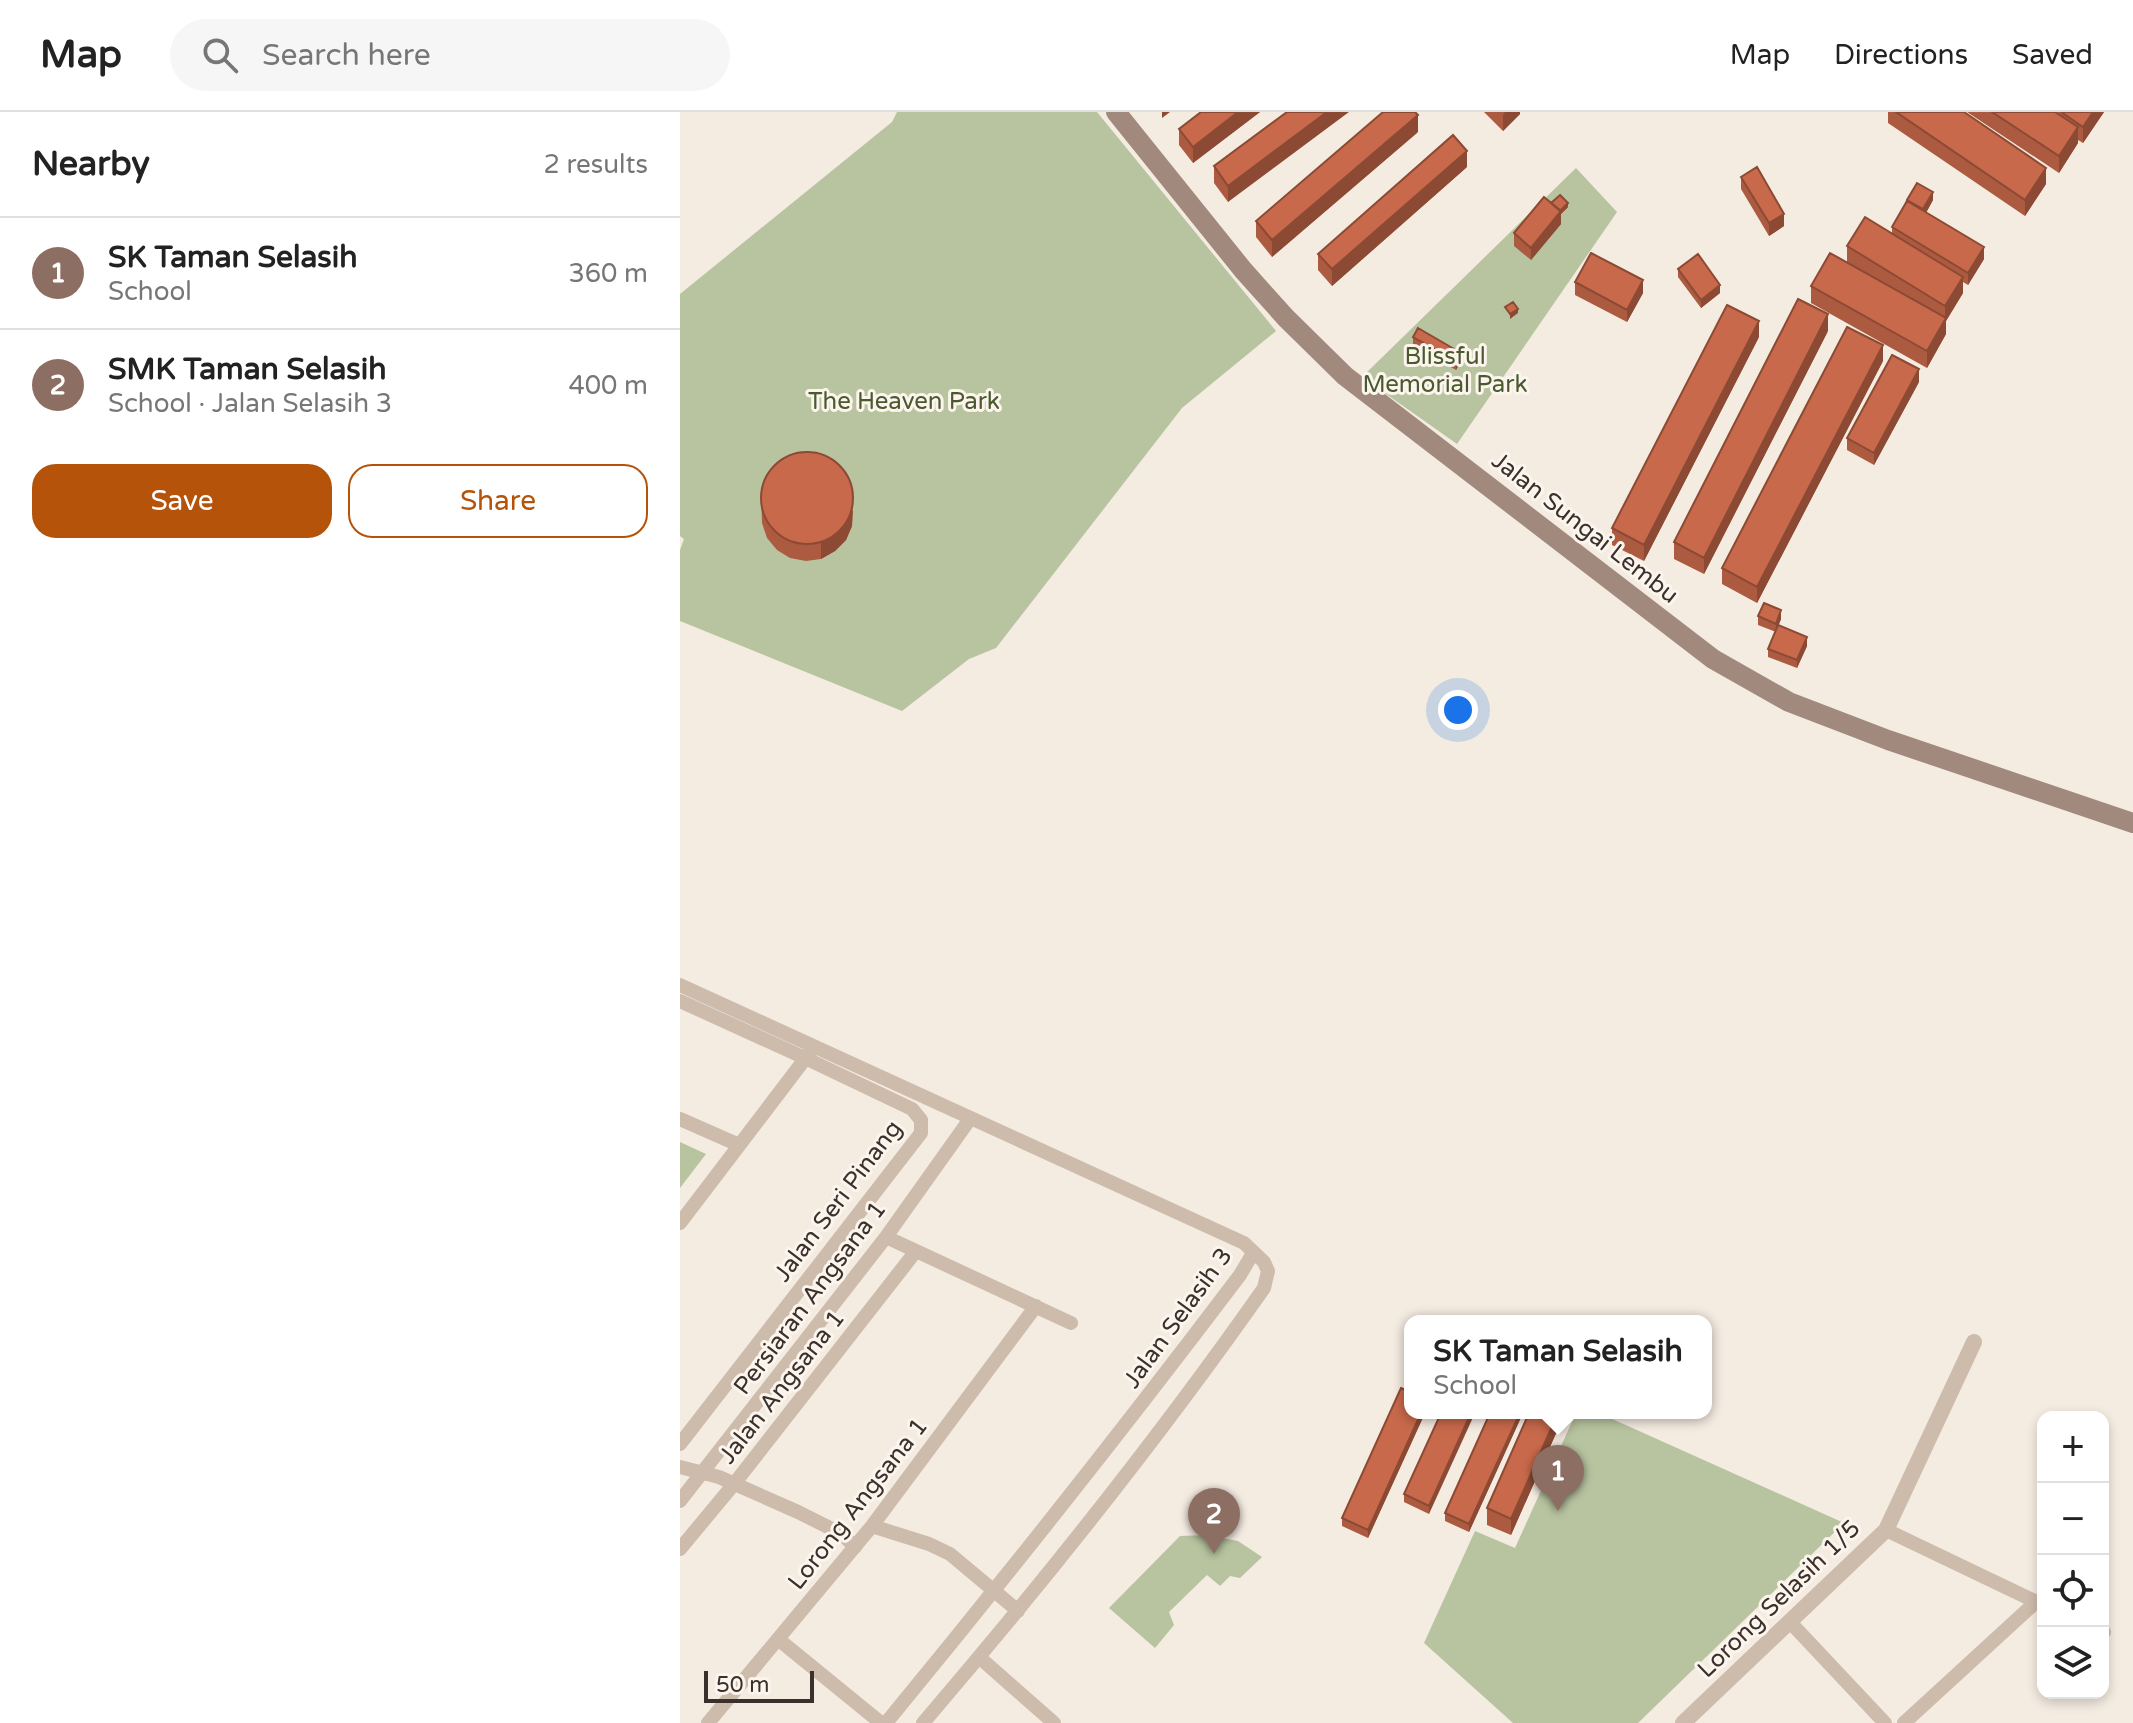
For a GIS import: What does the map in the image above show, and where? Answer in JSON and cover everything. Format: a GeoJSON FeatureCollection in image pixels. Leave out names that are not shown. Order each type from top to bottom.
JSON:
{"type":"FeatureCollection","features":[{"type":"Feature","properties":{"kind":"main road","name":"Jalan Sungai Lembu"},"geometry":{"type":"LineString","coordinates":[[1116,112],[1243,270],[1345,376],[1713,659],[1789,702],[1888,740],[2133,823]]}},
{"type":"Feature","properties":{"kind":"street","name":"Jalan Seri Pinang"},"geometry":{"type":"LineString","coordinates":[[680,985],[912,1109],[921,1120],[921,1133],[680,1444]]}},
{"type":"Feature","properties":{"kind":"street","name":"Jalan Seri Pinang"},"geometry":{"type":"LineString","coordinates":[[680,1001],[970,1119],[1244,1243],[1253,1253]]}},
{"type":"Feature","properties":{"kind":"street"},"geometry":{"type":"LineString","coordinates":[[680,1223],[810,1052]]}},
{"type":"Feature","properties":{"kind":"street"},"geometry":{"type":"LineString","coordinates":[[680,1119],[739,1145]]}},
{"type":"Feature","properties":{"kind":"street","name":"Persiaran Angsana 1"},"geometry":{"type":"LineString","coordinates":[[680,1501],[886,1237],[970,1119]]}},
{"type":"Feature","properties":{"kind":"street"},"geometry":{"type":"LineString","coordinates":[[886,1237],[1071,1323]]}},
{"type":"Feature","properties":{"kind":"street","name":"Jalan Angsana 1"},"geometry":{"type":"LineString","coordinates":[[680,1549],[916,1251]]}},
{"type":"Feature","properties":{"kind":"street","name":"Jalan Selasih 3"},"geometry":{"type":"LineString","coordinates":[[883,1723],[995,1591],[1123,1429],[1240,1275],[1253,1253],[1264,1262],[1268,1271],[1264,1288],[1190,1390],[1018,1611],[923,1723]]}},
{"type":"Feature","properties":{"kind":"street","name":"Lorong Angsana 1"},"geometry":{"type":"LineString","coordinates":[[708,1723],[872,1526],[1036,1306]]}},
{"type":"Feature","properties":{"kind":"street"},"geometry":{"type":"LineString","coordinates":[[1886,1530],[1974,1342]]}},
{"type":"Feature","properties":{"kind":"street"},"geometry":{"type":"LineString","coordinates":[[680,1467],[719,1477],[798,1512],[842,1534],[855,1547]]}},
{"type":"Feature","properties":{"kind":"street"},"geometry":{"type":"LineString","coordinates":[[872,1526],[950,1554],[1018,1611]]}},
{"type":"Feature","properties":{"kind":"street","name":"Lorong Selasih 1/5"},"geometry":{"type":"LineString","coordinates":[[1689,1721],[1886,1530],[2037,1602]]}},
{"type":"Feature","properties":{"kind":"street"},"geometry":{"type":"LineString","coordinates":[[1904,1723],[2037,1606]]}},
{"type":"Feature","properties":{"kind":"street"},"geometry":{"type":"LineString","coordinates":[[1790,1622],[1885,1723]]}},
{"type":"Feature","properties":{"kind":"street"},"geometry":{"type":"LineString","coordinates":[[778,1639],[883,1723]]}},
{"type":"Feature","properties":{"kind":"street"},"geometry":{"type":"LineString","coordinates":[[979,1657],[1054,1723]]}},
{"type":"Feature","properties":{"kind":"green space","name":"The Heaven Park"},"geometry":{"type":"Polygon","coordinates":[[[897,112],[1097,112],[1276,331],[1182,408],[996,648],[969,659],[902,711],[680,621],[680,550],[684,539],[680,536],[680,294],[892,122],[897,112]]]}},
{"type":"Feature","properties":{"kind":"green space","name":"Blissful Memorial Park"},"geometry":{"type":"Polygon","coordinates":[[[1576,168],[1617,212],[1457,444],[1362,377],[1576,168]]]}},
{"type":"Feature","properties":{"kind":"green space"},"geometry":{"type":"Polygon","coordinates":[[[680,1142],[706,1154],[680,1188],[680,1142]]]}},
{"type":"Feature","properties":{"kind":"green space"},"geometry":{"type":"Polygon","coordinates":[[[1573,1419],[1612,1419],[1844,1523],[1638,1723],[1513,1723],[1424,1643],[1475,1531],[1515,1548],[1573,1419]]]}},
{"type":"Feature","properties":{"kind":"green space"},"geometry":{"type":"Polygon","coordinates":[[[1207,1535],[1238,1541],[1262,1557],[1240,1578],[1230,1576],[1220,1586],[1207,1575],[1169,1612],[1174,1625],[1155,1648],[1109,1608],[1180,1536],[1207,1535]]]}},
{"type":"Feature","properties":{"kind":"building"},"geometry":{"type":"Polygon","coordinates":[[[1201,112],[1238,112],[1193,147],[1179,129],[1201,112]]]}},
{"type":"Feature","properties":{"kind":"building"},"geometry":{"type":"Polygon","coordinates":[[[1287,112],[1327,112],[1228,186],[1214,166],[1287,112]]]}},
{"type":"Feature","properties":{"kind":"building"},"geometry":{"type":"Polygon","coordinates":[[[1383,112],[1415,112],[1418,115],[1272,240],[1256,221],[1383,112]]]}},
{"type":"Feature","properties":{"kind":"building"},"geometry":{"type":"Polygon","coordinates":[[[1896,112],[1964,112],[2046,168],[2025,200],[1896,112]]]}},
{"type":"Feature","properties":{"kind":"building"},"geometry":{"type":"Polygon","coordinates":[[[1992,112],[2055,112],[2078,127],[2059,156],[1992,112]]]}},
{"type":"Feature","properties":{"kind":"building"},"geometry":{"type":"Polygon","coordinates":[[[2061,112],[2093,112],[2083,127],[2061,112]]]}},
{"type":"Feature","properties":{"kind":"building"},"geometry":{"type":"Polygon","coordinates":[[[1453,135],[1467,151],[1332,269],[1318,254],[1453,135]]]}},
{"type":"Feature","properties":{"kind":"building"},"geometry":{"type":"Polygon","coordinates":[[[1757,167],[1784,214],[1769,223],[1741,177],[1757,167]]]}},
{"type":"Feature","properties":{"kind":"building"},"geometry":{"type":"Polygon","coordinates":[[[1917,183],[1933,192],[1923,209],[1907,200],[1917,183]]]}},
{"type":"Feature","properties":{"kind":"building"},"geometry":{"type":"Polygon","coordinates":[[[1560,195],[1568,203],[1560,211],[1551,203],[1560,195]]]}},
{"type":"Feature","properties":{"kind":"building"},"geometry":{"type":"Polygon","coordinates":[[[1544,197],[1561,211],[1531,248],[1514,233],[1544,197]]]}},
{"type":"Feature","properties":{"kind":"building"},"geometry":{"type":"Polygon","coordinates":[[[1907,201],[1984,247],[1968,273],[1892,227],[1907,201]]]}},
{"type":"Feature","properties":{"kind":"building"},"geometry":{"type":"Polygon","coordinates":[[[1865,217],[1963,277],[1945,306],[1847,246],[1865,217]]]}},
{"type":"Feature","properties":{"kind":"building"},"geometry":{"type":"Polygon","coordinates":[[[1591,253],[1643,280],[1627,310],[1575,282],[1591,253]]]}},
{"type":"Feature","properties":{"kind":"building"},"geometry":{"type":"Polygon","coordinates":[[[1830,253],[1946,318],[1927,351],[1811,286],[1830,253]]]}},
{"type":"Feature","properties":{"kind":"building"},"geometry":{"type":"Polygon","coordinates":[[[1698,254],[1720,285],[1701,300],[1678,269],[1698,254]]]}},
{"type":"Feature","properties":{"kind":"building"},"geometry":{"type":"Polygon","coordinates":[[[1798,299],[1828,314],[1704,558],[1674,542],[1798,299]]]}},
{"type":"Feature","properties":{"kind":"building"},"geometry":{"type":"Polygon","coordinates":[[[1513,302],[1518,309],[1510,314],[1505,307],[1513,302]]]}},
{"type":"Feature","properties":{"kind":"building"},"geometry":{"type":"Polygon","coordinates":[[[1727,305],[1759,321],[1644,545],[1612,528],[1727,305]]]}},
{"type":"Feature","properties":{"kind":"building"},"geometry":{"type":"Polygon","coordinates":[[[1847,327],[1883,345],[1757,587],[1722,568],[1847,327]]]}},
{"type":"Feature","properties":{"kind":"building"},"geometry":{"type":"Polygon","coordinates":[[[1418,328],[1461,353],[1456,361],[1413,337],[1418,328]]]}},
{"type":"Feature","properties":{"kind":"building"},"geometry":{"type":"Polygon","coordinates":[[[1892,355],[1919,369],[1874,453],[1847,438],[1892,355]]]}},
{"type":"Feature","properties":{"kind":"building"},"geometry":{"type":"Polygon","coordinates":[[[807,452],[825,455],[840,465],[850,480],[853,498],[850,516],[840,531],[825,541],[807,544],[789,541],[774,531],[764,516],[761,498],[764,480],[774,465],[789,455],[807,452]]]}},
{"type":"Feature","properties":{"kind":"building"},"geometry":{"type":"Polygon","coordinates":[[[1764,603],[1781,610],[1776,624],[1758,616],[1764,603]]]}},
{"type":"Feature","properties":{"kind":"building"},"geometry":{"type":"Polygon","coordinates":[[[1778,625],[1807,637],[1797,660],[1768,649],[1778,625]]]}},
{"type":"Feature","properties":{"kind":"building"},"geometry":{"type":"Polygon","coordinates":[[[1401,1388],[1404,1389],[1404,1419],[1418,1419],[1368,1530],[1342,1518],[1401,1388]]]}},
{"type":"Feature","properties":{"kind":"building"},"geometry":{"type":"Polygon","coordinates":[[[1438,1419],[1468,1419],[1429,1506],[1404,1494],[1438,1419]]]}},
{"type":"Feature","properties":{"kind":"building"},"geometry":{"type":"Polygon","coordinates":[[[1487,1419],[1517,1419],[1469,1524],[1445,1513],[1487,1419]]]}},
{"type":"Feature","properties":{"kind":"building"},"geometry":{"type":"Polygon","coordinates":[[[1526,1419],[1555,1419],[1511,1519],[1487,1508],[1526,1419]]]}},
{"type":"Feature","properties":{"kind":"place","name":"SK Taman Selasih"},"geometry":{"type":"Point","coordinates":[1558,1511]}},
{"type":"Feature","properties":{"kind":"place","name":"SMK Taman Selasih"},"geometry":{"type":"Point","coordinates":[1214,1554]}}]}
